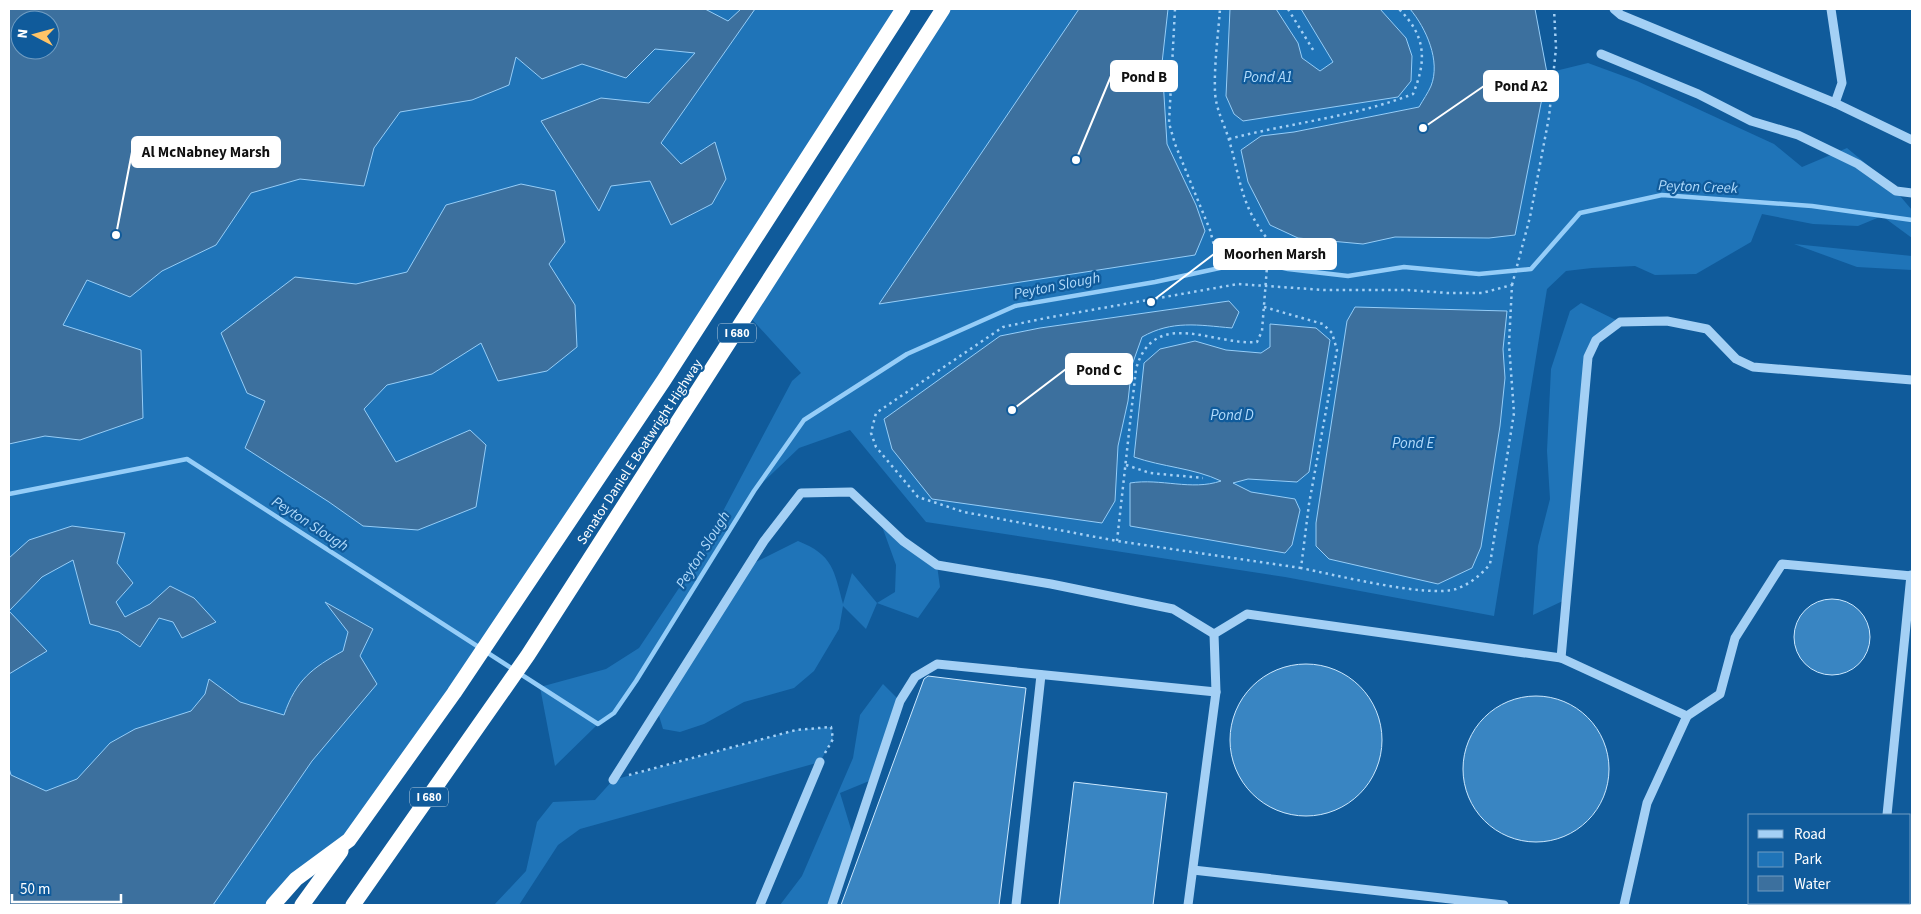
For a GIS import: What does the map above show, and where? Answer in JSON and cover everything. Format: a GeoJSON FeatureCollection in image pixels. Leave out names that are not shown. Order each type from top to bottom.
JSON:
{"type":"FeatureCollection","features":[{"type":"Feature","properties":{"kind":"highway","name":"Senator Daniel E Boatwright Highway"},"geometry":{"type":"LineString","coordinates":[[349,840],[470,670],[664,380],[903,9]]}},
{"type":"Feature","properties":{"kind":"highway","name":"Senator Daniel E Boatwright Highway"},"geometry":{"type":"LineString","coordinates":[[355,903],[528,655],[943,9]]}},
{"type":"Feature","properties":{"kind":"highway"},"geometry":{"type":"LineString","coordinates":[[273,905],[296,878],[349,840]]}},
{"type":"Feature","properties":{"kind":"highway","name":"I 680"},"geometry":{"type":"LineString","coordinates":[[302,905],[349,840]]}},
{"type":"Feature","properties":{"kind":"lane"},"geometry":{"type":"LineString","coordinates":[[1614,9],[1621,15],[1835,103],[1912,140]]}},
{"type":"Feature","properties":{"kind":"lane"},"geometry":{"type":"LineString","coordinates":[[1831,9],[1842,83],[1835,103]]}},
{"type":"Feature","properties":{"kind":"lane"},"geometry":{"type":"LineString","coordinates":[[1601,54],[1698,94],[1751,121],[1798,135],[1858,164],[1896,191],[1912,194]]}},
{"type":"Feature","properties":{"kind":"lane"},"geometry":{"type":"LineString","coordinates":[[1561,658],[1588,357],[1596,340],[1620,322],[1667,321],[1706,328],[1736,359],[1753,367],[1912,380]]}},
{"type":"Feature","properties":{"kind":"lane"},"geometry":{"type":"LineString","coordinates":[[613,780],[764,541],[801,494],[851,492],[903,541],[937,565],[1051,584],[1173,609],[1214,634]]}},
{"type":"Feature","properties":{"kind":"lane"},"geometry":{"type":"LineString","coordinates":[[1624,905],[1647,804],[1687,716],[1720,694],[1736,638],[1782,564],[1911,575],[1887,814]]}},
{"type":"Feature","properties":{"kind":"lane"},"geometry":{"type":"LineString","coordinates":[[1214,634],[1247,614],[1561,658],[1687,716]]}},
{"type":"Feature","properties":{"kind":"lane"},"geometry":{"type":"LineString","coordinates":[[1188,905],[1216,692],[1214,634]]}},
{"type":"Feature","properties":{"kind":"lane"},"geometry":{"type":"LineString","coordinates":[[832,905],[900,701],[914,676],[937,664],[1216,692]]}},
{"type":"Feature","properties":{"kind":"lane"},"geometry":{"type":"LineString","coordinates":[[1016,905],[1042,674]]}},
{"type":"Feature","properties":{"kind":"lane"},"geometry":{"type":"LineString","coordinates":[[760,905],[820,762]]}},
{"type":"Feature","properties":{"kind":"lane"},"geometry":{"type":"LineString","coordinates":[[1193,870],[1504,905]]}},
{"type":"Feature","properties":{"kind":"path"},"geometry":{"type":"LineString","coordinates":[[1175,9],[1169,122],[1175,144],[1210,230],[1216,253],[1269,241]]}},
{"type":"Feature","properties":{"kind":"path"},"geometry":{"type":"LineString","coordinates":[[1117,541],[1136,369],[1146,345],[1155,338],[1189,332],[1241,343],[1257,342],[1262,331],[1269,241],[1254,223],[1237,179],[1229,139],[1218,114],[1215,92],[1220,9]]}},
{"type":"Feature","properties":{"kind":"path"},"geometry":{"type":"LineString","coordinates":[[1288,9],[1315,53]]}},
{"type":"Feature","properties":{"kind":"path"},"geometry":{"type":"LineString","coordinates":[[1229,139],[1269,128],[1388,104],[1413,94],[1420,77],[1423,54],[1416,33],[1399,9]]}},
{"type":"Feature","properties":{"kind":"path"},"geometry":{"type":"LineString","coordinates":[[1512,285],[1482,293],[1448,293],[1408,290],[1324,290],[1265,284],[1238,284],[1003,327],[876,413],[871,433],[876,447],[918,497],[964,512],[1117,541],[1301,568],[1430,592],[1456,589],[1478,578],[1490,564],[1514,413],[1509,344],[1512,285],[1518,254],[1530,217],[1549,118],[1556,48],[1554,9]]}},
{"type":"Feature","properties":{"kind":"path"},"geometry":{"type":"LineString","coordinates":[[1264,307],[1323,324],[1332,333],[1337,350],[1309,504],[1301,568]]}},
{"type":"Feature","properties":{"kind":"path"},"geometry":{"type":"LineString","coordinates":[[1126,464],[1150,473],[1203,478]]}},
{"type":"Feature","properties":{"kind":"path"},"geometry":{"type":"LineString","coordinates":[[613,780],[796,730],[830,727],[833,740],[820,762]]}},
{"type":"Feature","properties":{"kind":"green space"},"geometry":{"type":"Polygon","coordinates":[[[9,9],[903,9],[349,840],[273,905],[9,905],[9,9]]]}},
{"type":"Feature","properties":{"kind":"green space"},"geometry":{"type":"Polygon","coordinates":[[[943,9],[1535,9],[1547,73],[1588,63],[1637,81],[1774,144],[1802,167],[1847,148],[1888,182],[1912,210],[1912,238],[1882,216],[1858,226],[1813,224],[1762,214],[1751,242],[1696,274],[1655,275],[1635,266],[1566,271],[1547,289],[1494,616],[1285,577],[926,522],[850,430],[799,448],[754,491],[614,713],[598,724],[555,766],[540,687],[606,669],[639,648],[695,564],[792,381],[801,373],[748,315],[943,9]]]}},
{"type":"Feature","properties":{"kind":"green space"},"geometry":{"type":"Polygon","coordinates":[[[1794,244],[1912,256],[1912,270],[1857,267],[1794,244]]]}},
{"type":"Feature","properties":{"kind":"green space"},"geometry":{"type":"Polygon","coordinates":[[[1581,303],[1620,322],[1596,340],[1588,357],[1567,599],[1533,615],[1538,546],[1550,499],[1547,451],[1551,369],[1570,311],[1581,303]]]}},
{"type":"Feature","properties":{"kind":"green space"},"geometry":{"type":"Polygon","coordinates":[[[879,518],[937,565],[940,587],[918,618],[877,603],[895,592],[896,565],[879,518]]]}},
{"type":"Feature","properties":{"kind":"green space"},"geometry":{"type":"Polygon","coordinates":[[[798,541],[819,552],[830,565],[843,604],[852,573],[877,603],[866,629],[843,606],[839,629],[814,671],[794,688],[744,702],[704,724],[680,732],[663,729],[657,709],[748,566],[798,541]]]}},
{"type":"Feature","properties":{"kind":"green space"},"geometry":{"type":"Polygon","coordinates":[[[883,684],[900,701],[874,779],[840,793],[854,839],[832,905],[780,905],[802,876],[853,758],[860,715],[883,684]]]}},
{"type":"Feature","properties":{"kind":"green space"},"geometry":{"type":"Polygon","coordinates":[[[831,727],[833,739],[820,762],[580,829],[558,845],[519,905],[494,905],[526,871],[537,822],[553,802],[595,800],[613,780],[796,730],[831,727]]]}},
{"type":"Feature","properties":{"kind":"water"},"geometry":{"type":"Polygon","coordinates":[[[9,9],[705,9],[728,21],[741,9],[755,9],[661,143],[681,164],[715,142],[726,179],[712,204],[671,225],[650,181],[611,186],[599,211],[541,121],[601,98],[649,103],[695,53],[655,49],[626,78],[582,64],[542,79],[516,57],[509,85],[472,100],[400,112],[374,148],[364,186],[300,179],[251,193],[216,245],[162,271],[130,297],[87,280],[63,325],[141,350],[143,418],[80,440],[45,436],[9,444],[9,9]]]}},
{"type":"Feature","properties":{"kind":"water"},"geometry":{"type":"Polygon","coordinates":[[[1079,9],[1168,9],[1162,63],[1167,144],[1196,205],[1205,231],[1195,255],[879,304],[1079,9]]]}},
{"type":"Feature","properties":{"kind":"water","name":"Pond A1"},"geometry":{"type":"Polygon","coordinates":[[[1230,9],[1276,9],[1298,43],[1302,58],[1320,71],[1333,62],[1301,9],[1380,9],[1406,38],[1412,56],[1411,81],[1398,97],[1243,121],[1234,114],[1226,96],[1230,9]]]}},
{"type":"Feature","properties":{"kind":"water"},"geometry":{"type":"Polygon","coordinates":[[[1410,9],[1535,9],[1547,73],[1515,235],[1489,238],[1395,237],[1363,244],[1298,238],[1270,225],[1248,182],[1241,150],[1261,136],[1294,132],[1419,107],[1431,86],[1434,66],[1433,56],[1426,35],[1410,9]]]}},
{"type":"Feature","properties":{"kind":"water"},"geometry":{"type":"Polygon","coordinates":[[[521,184],[555,191],[565,242],[549,264],[575,305],[577,347],[547,371],[498,381],[481,343],[432,374],[387,385],[364,409],[396,462],[470,430],[486,445],[476,507],[418,530],[363,526],[245,448],[265,401],[247,393],[221,333],[295,277],[356,284],[407,272],[446,205],[521,184]]]}},
{"type":"Feature","properties":{"kind":"water"},"geometry":{"type":"Polygon","coordinates":[[[1229,301],[1239,312],[1232,328],[1196,325],[1175,326],[1164,328],[1142,337],[1132,365],[1128,401],[1118,446],[1115,501],[1102,523],[932,499],[892,449],[884,419],[1000,336],[1040,328],[1229,301]]]}},
{"type":"Feature","properties":{"kind":"water","name":"Pond E"},"geometry":{"type":"Polygon","coordinates":[[[1355,307],[1507,311],[1503,349],[1505,378],[1500,426],[1481,547],[1472,568],[1438,584],[1329,559],[1316,546],[1316,523],[1347,321],[1355,307]]]}},
{"type":"Feature","properties":{"kind":"water","name":"Pond D"},"geometry":{"type":"Polygon","coordinates":[[[1270,324],[1316,328],[1330,340],[1309,472],[1297,482],[1248,479],[1233,483],[1251,492],[1295,499],[1300,510],[1292,545],[1285,553],[1130,526],[1130,483],[1153,482],[1198,485],[1221,481],[1200,473],[1134,457],[1144,363],[1160,349],[1195,341],[1226,350],[1261,353],[1270,347],[1270,324]]]}},
{"type":"Feature","properties":{"kind":"water"},"geometry":{"type":"Polygon","coordinates":[[[72,526],[125,533],[117,563],[133,583],[116,602],[125,617],[150,604],[170,586],[194,598],[216,622],[182,638],[173,622],[159,618],[140,647],[119,632],[90,624],[73,560],[42,577],[9,611],[9,558],[29,540],[72,526]]]}},
{"type":"Feature","properties":{"kind":"water"},"geometry":{"type":"Polygon","coordinates":[[[325,602],[373,629],[360,656],[377,684],[312,761],[213,905],[9,905],[9,768],[11,775],[46,791],[77,779],[110,743],[135,729],[191,711],[205,694],[209,679],[240,702],[284,715],[294,693],[306,676],[322,663],[343,651],[348,632],[325,602]]]}},
{"type":"Feature","properties":{"kind":"water"},"geometry":{"type":"Polygon","coordinates":[[[9,611],[47,651],[9,674],[9,611]]]}},
{"type":"Feature","properties":{"kind":"building"},"geometry":{"type":"Polygon","coordinates":[[[1825,599],[1839,599],[1853,605],[1864,616],[1870,630],[1867,652],[1859,664],[1839,675],[1825,675],[1811,669],[1800,658],[1794,644],[1794,630],[1800,616],[1811,605],[1825,599]]]}},
{"type":"Feature","properties":{"kind":"building"},"geometry":{"type":"Polygon","coordinates":[[[1306,664],[1321,665],[1335,669],[1348,676],[1360,686],[1370,698],[1377,711],[1381,725],[1381,755],[1377,769],[1370,782],[1360,794],[1348,804],[1335,811],[1321,815],[1306,816],[1291,815],[1277,811],[1264,804],[1252,794],[1242,782],[1235,769],[1231,755],[1230,740],[1231,725],[1235,711],[1242,698],[1252,686],[1264,676],[1277,669],[1291,665],[1306,664]]]}},
{"type":"Feature","properties":{"kind":"building"},"geometry":{"type":"Polygon","coordinates":[[[928,676],[1026,688],[999,905],[841,905],[924,679],[928,676]]]}},
{"type":"Feature","properties":{"kind":"building"},"geometry":{"type":"Polygon","coordinates":[[[1536,696],[1550,697],[1564,702],[1577,708],[1588,717],[1597,728],[1603,741],[1608,755],[1608,783],[1603,797],[1597,810],[1588,821],[1577,830],[1564,836],[1550,841],[1536,842],[1522,841],[1508,836],[1495,830],[1484,821],[1475,810],[1469,797],[1464,783],[1463,769],[1464,755],[1469,741],[1475,728],[1484,717],[1495,708],[1508,702],[1522,697],[1536,696]]]}},
{"type":"Feature","properties":{"kind":"building"},"geometry":{"type":"Polygon","coordinates":[[[1074,782],[1167,793],[1153,905],[1059,905],[1074,782]]]}},
{"type":"Feature","properties":{"kind":"waterway","name":"Peyton Slough"},"geometry":{"type":"LineString","coordinates":[[9,494],[187,459],[598,724],[614,713],[636,681],[754,491],[804,420],[907,354],[1015,306],[1155,282],[1252,261],[1288,269],[1348,276],[1404,267],[1479,274],[1531,269],[1580,213],[1662,195],[1812,206],[1912,220]]}},
{"type":"Feature","properties":{"kind":"place","name":"Pond A2"},"geometry":{"type":"Point","coordinates":[1423,128]}},
{"type":"Feature","properties":{"kind":"place","name":"Pond B"},"geometry":{"type":"Point","coordinates":[1076,160]}},
{"type":"Feature","properties":{"kind":"place","name":"Al McNabney Marsh"},"geometry":{"type":"Point","coordinates":[116,235]}},
{"type":"Feature","properties":{"kind":"place","name":"Moorhen Marsh"},"geometry":{"type":"Point","coordinates":[1151,302]}},
{"type":"Feature","properties":{"kind":"place","name":"Pond C"},"geometry":{"type":"Point","coordinates":[1012,410]}},
{"type":"Feature","properties":{"kind":"water label","name":"Peyton Creek"},"geometry":{"type":"Point","coordinates":[1698,187]}}]}
